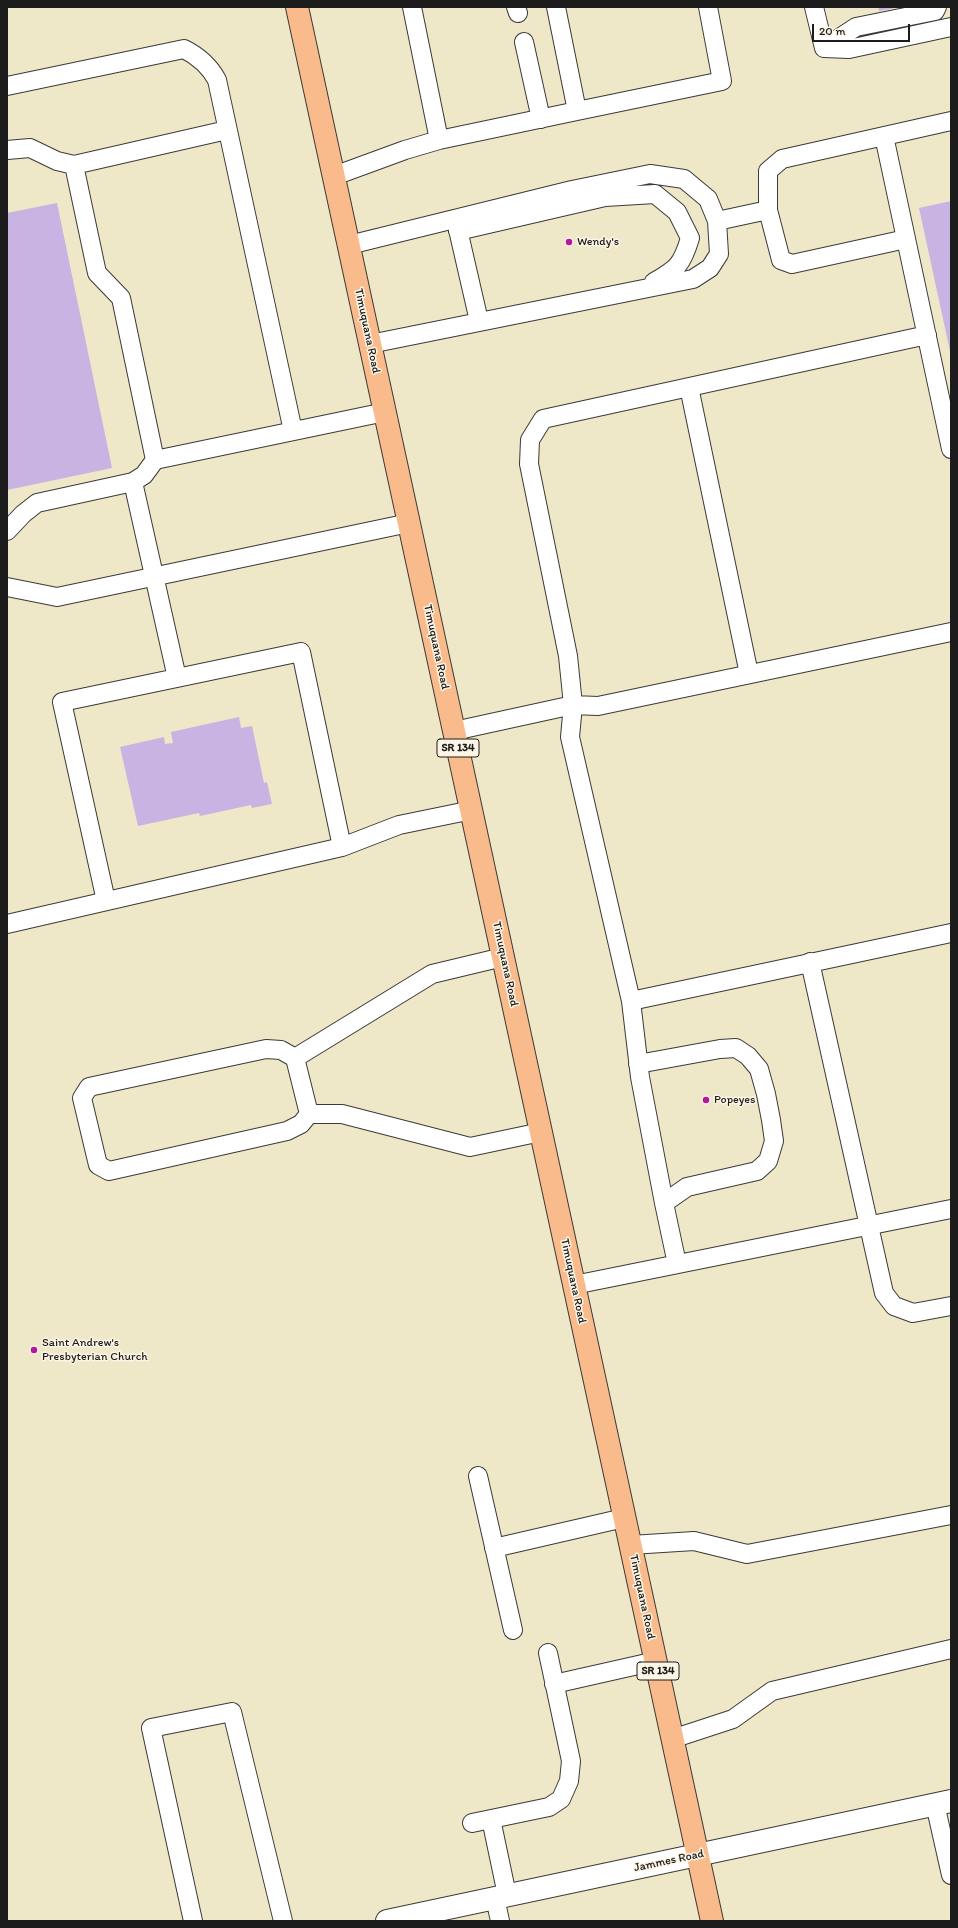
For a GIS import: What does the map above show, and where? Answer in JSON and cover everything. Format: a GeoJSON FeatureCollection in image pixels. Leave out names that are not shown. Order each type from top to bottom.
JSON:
{"type":"FeatureCollection","features":[{"type":"Feature","properties":{"kind":"main road","name":"Timuquana Road"},"geometry":{"type":"LineString","coordinates":[[297,7],[712,1921]]}},
{"type":"Feature","properties":{"kind":"street","name":"Jammes Road"},"geometry":{"type":"LineString","coordinates":[[394,1920],[943,1803]]}},
{"type":"Feature","properties":{"kind":"lane"},"geometry":{"type":"LineString","coordinates":[[412,7],[439,140]]}},
{"type":"Feature","properties":{"kind":"lane"},"geometry":{"type":"LineString","coordinates":[[556,7],[577,111]]}},
{"type":"Feature","properties":{"kind":"lane"},"geometry":{"type":"LineString","coordinates":[[334,176],[405,150],[439,140],[722,81],[708,7]]}},
{"type":"Feature","properties":{"kind":"lane"},"geometry":{"type":"LineString","coordinates":[[814,7],[824,48]]}},
{"type":"Feature","properties":{"kind":"lane"},"geometry":{"type":"LineString","coordinates":[[824,48],[856,27],[935,11],[938,7]]}},
{"type":"Feature","properties":{"kind":"lane"},"geometry":{"type":"LineString","coordinates":[[824,48],[849,50],[951,27]]}},
{"type":"Feature","properties":{"kind":"lane"},"geometry":{"type":"LineString","coordinates":[[524,42],[541,119]]}},
{"type":"Feature","properties":{"kind":"lane"},"geometry":{"type":"LineString","coordinates":[[7,86],[184,49],[201,60],[215,76],[293,431]]}},
{"type":"Feature","properties":{"kind":"lane"},"geometry":{"type":"LineString","coordinates":[[906,239],[792,264],[781,260],[768,210],[768,171],[782,159],[951,121]]}},
{"type":"Feature","properties":{"kind":"lane"},"geometry":{"type":"LineString","coordinates":[[7,150],[30,148],[57,162],[74,165],[227,130]]}},
{"type":"Feature","properties":{"kind":"lane"},"geometry":{"type":"LineString","coordinates":[[884,136],[951,449]]}},
{"type":"Feature","properties":{"kind":"lane"},"geometry":{"type":"LineString","coordinates":[[74,165],[97,273],[121,298],[155,460]]}},
{"type":"Feature","properties":{"kind":"lane"},"geometry":{"type":"LineString","coordinates":[[370,344],[693,279],[710,268],[719,254],[717,221],[708,199],[684,179],[650,174],[572,190],[457,225]]}},
{"type":"Feature","properties":{"kind":"lane"},"geometry":{"type":"LineString","coordinates":[[349,245],[605,197],[655,194],[678,212],[690,238],[685,254],[675,270],[643,288]]}},
{"type":"Feature","properties":{"kind":"lane"},"geometry":{"type":"LineString","coordinates":[[717,221],[768,210]]}},
{"type":"Feature","properties":{"kind":"lane"},"geometry":{"type":"LineString","coordinates":[[457,225],[479,321]]}},
{"type":"Feature","properties":{"kind":"lane"},"geometry":{"type":"LineString","coordinates":[[678,1264],[664,1203],[638,1064],[631,1001],[570,737],[573,705],[568,656],[529,464],[530,440],[543,419],[927,335]]}},
{"type":"Feature","properties":{"kind":"lane"},"geometry":{"type":"LineString","coordinates":[[689,387],[749,674]]}},
{"type":"Feature","properties":{"kind":"lane"},"geometry":{"type":"LineString","coordinates":[[9,527],[37,504],[133,482],[144,475],[155,460],[385,412]]}},
{"type":"Feature","properties":{"kind":"lane"},"geometry":{"type":"LineString","coordinates":[[133,482],[177,678]]}},
{"type":"Feature","properties":{"kind":"lane"},"geometry":{"type":"LineString","coordinates":[[7,587],[57,597],[409,523]]}},
{"type":"Feature","properties":{"kind":"lane"},"geometry":{"type":"LineString","coordinates":[[454,731],[573,705],[598,706],[951,632]]}},
{"type":"Feature","properties":{"kind":"lane"},"geometry":{"type":"LineString","coordinates":[[106,901],[62,702],[301,652],[342,847]]}},
{"type":"Feature","properties":{"kind":"lane"},"geometry":{"type":"LineString","coordinates":[[7,924],[342,847],[399,826],[472,810]]}},
{"type":"Feature","properties":{"kind":"lane"},"geometry":{"type":"LineString","coordinates":[[631,1001],[951,933]]}},
{"type":"Feature","properties":{"kind":"lane"},"geometry":{"type":"LineString","coordinates":[[295,1058],[432,974],[503,957]]}},
{"type":"Feature","properties":{"kind":"lane"},"geometry":{"type":"LineString","coordinates":[[810,962],[884,1292],[894,1306],[913,1313],[951,1306]]}},
{"type":"Feature","properties":{"kind":"lane"},"geometry":{"type":"LineString","coordinates":[[638,1064],[720,1049],[736,1048],[748,1056],[759,1069],[769,1107],[774,1141],[768,1161],[756,1171],[687,1187],[664,1203]]}},
{"type":"Feature","properties":{"kind":"lane"},"geometry":{"type":"LineString","coordinates":[[266,1050],[281,1050],[295,1058],[309,1114],[301,1124],[287,1131],[109,1171],[98,1165],[82,1098],[89,1087],[266,1050]]}},
{"type":"Feature","properties":{"kind":"lane"},"geometry":{"type":"LineString","coordinates":[[309,1114],[342,1114],[470,1147],[541,1132]]}},
{"type":"Feature","properties":{"kind":"lane"},"geometry":{"type":"LineString","coordinates":[[574,1285],[951,1209]]}},
{"type":"Feature","properties":{"kind":"lane"},"geometry":{"type":"LineString","coordinates":[[478,1476],[513,1630]]}},
{"type":"Feature","properties":{"kind":"lane"},"geometry":{"type":"LineString","coordinates":[[631,1545],[694,1542],[747,1554],[951,1515]]}},
{"type":"Feature","properties":{"kind":"lane"},"geometry":{"type":"LineString","coordinates":[[494,1548],[624,1518]]}},
{"type":"Feature","properties":{"kind":"lane"},"geometry":{"type":"LineString","coordinates":[[672,1739],[733,1719],[772,1691],[951,1650]]}},
{"type":"Feature","properties":{"kind":"lane"},"geometry":{"type":"LineString","coordinates":[[472,1823],[549,1807],[561,1799],[569,1781],[571,1762],[548,1653]]}},
{"type":"Feature","properties":{"kind":"lane"},"geometry":{"type":"LineString","coordinates":[[554,1684],[656,1660]]}},
{"type":"Feature","properties":{"kind":"lane"},"geometry":{"type":"LineString","coordinates":[[193,1921],[151,1728],[232,1712],[283,1921]]}},
{"type":"Feature","properties":{"kind":"lane"},"geometry":{"type":"LineString","coordinates":[[943,1803],[951,1876]]}},
{"type":"Feature","properties":{"kind":"lane"},"geometry":{"type":"LineString","coordinates":[[491,1819],[501,1897],[500,1921]]}},
{"type":"Feature","properties":{"kind":"building"},"geometry":{"type":"Polygon","coordinates":[[[878,7],[895,7],[895,8],[879,11],[878,7]]]}},
{"type":"Feature","properties":{"kind":"building"},"geometry":{"type":"Polygon","coordinates":[[[951,201],[951,351],[950,351],[919,208],[951,201]]]}},
{"type":"Feature","properties":{"kind":"building"},"geometry":{"type":"Polygon","coordinates":[[[57,203],[112,468],[7,490],[7,213],[57,203]]]}},
{"type":"Feature","properties":{"kind":"building"},"geometry":{"type":"Polygon","coordinates":[[[239,717],[241,728],[252,726],[264,783],[267,782],[272,804],[252,808],[251,805],[200,816],[199,813],[138,826],[120,747],[164,737],[165,744],[173,743],[171,732],[239,717]]]}},
{"type":"Feature","properties":{"kind":"place","name":"Wendy's"},"geometry":{"type":"Point","coordinates":[569,242]}},
{"type":"Feature","properties":{"kind":"place","name":"Popeyes"},"geometry":{"type":"Point","coordinates":[706,1100]}},
{"type":"Feature","properties":{"kind":"place","name":"Saint Andrew's Presbyterian Church"},"geometry":{"type":"Point","coordinates":[34,1350]}}]}
